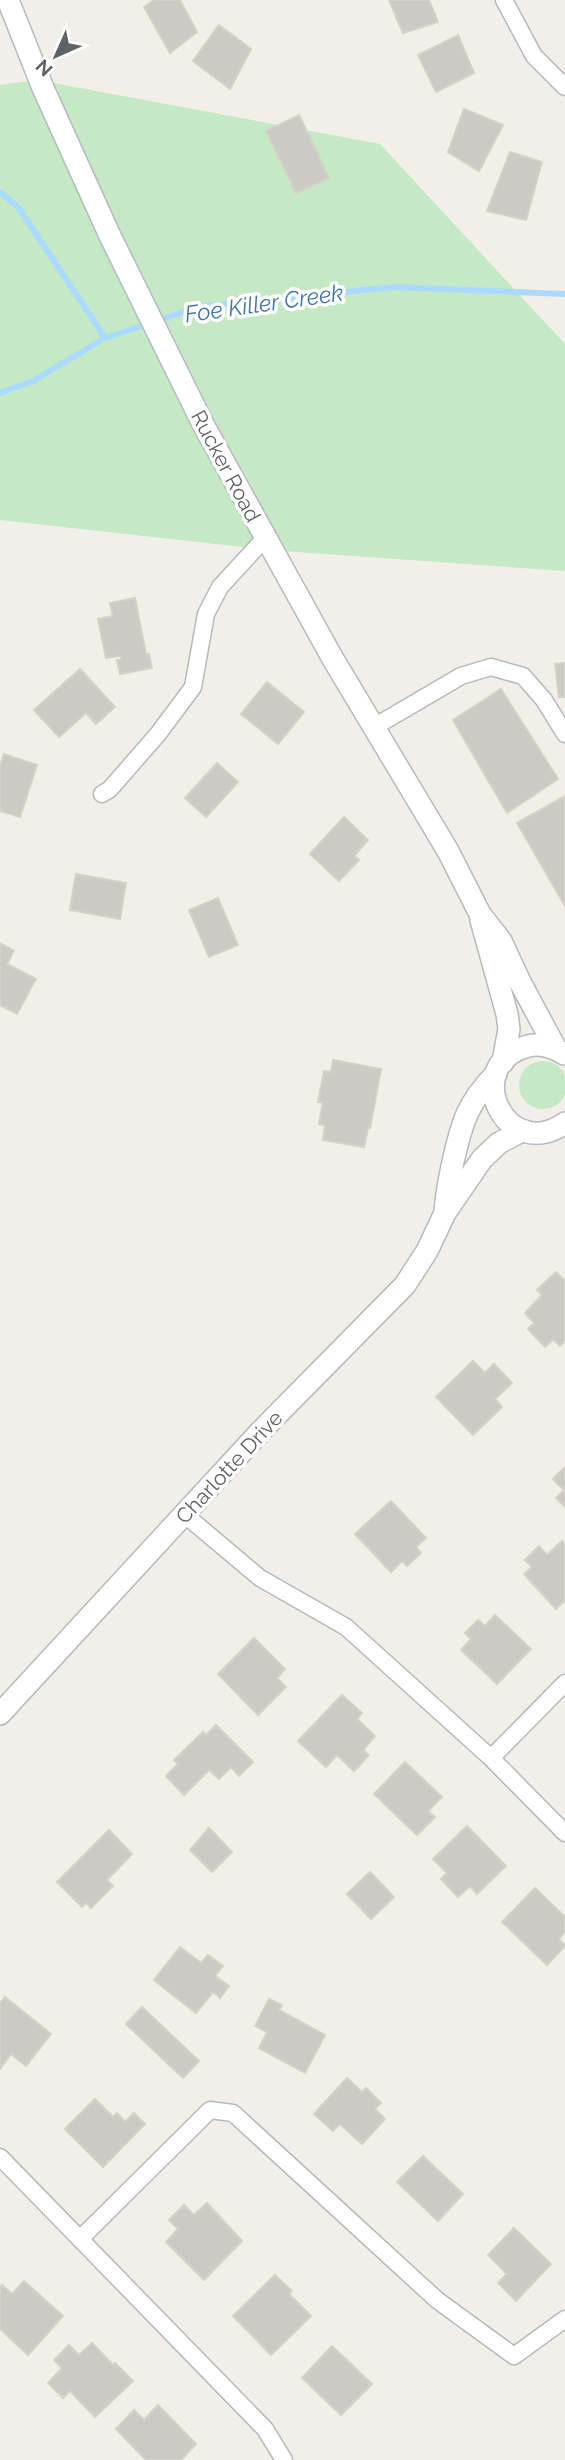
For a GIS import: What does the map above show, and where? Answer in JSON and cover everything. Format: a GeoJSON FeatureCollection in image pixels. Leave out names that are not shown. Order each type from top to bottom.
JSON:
{"type":"FeatureCollection","features":[{"type":"Feature","properties":{"kind":"main road","name":"Rucker Road"},"geometry":{"type":"LineString","coordinates":[[8,0],[43,88],[110,236],[265,538],[448,851],[480,914],[501,941],[520,982],[560,1052]]}},
{"type":"Feature","properties":{"kind":"main road","name":"Rucker Road"},"geometry":{"type":"LineString","coordinates":[[480,914],[509,1029],[493,1085],[494,1099],[500,1113],[510,1124],[531,1132]]}},
{"type":"Feature","properties":{"kind":"main road"},"geometry":{"type":"LineString","coordinates":[[499,1068],[517,1050],[531,1045],[546,1046],[560,1052]]}},
{"type":"Feature","properties":{"kind":"main road","name":"Charlotte Drive"},"geometry":{"type":"LineString","coordinates":[[445,1213],[446,1192],[467,1115],[481,1089],[499,1068]]}},
{"type":"Feature","properties":{"kind":"main road","name":"Charlotte Drive"},"geometry":{"type":"LineString","coordinates":[[0,1714],[261,1432],[405,1284],[428,1251],[445,1213],[482,1159],[499,1143],[531,1132],[551,1131],[565,1123]]}},
{"type":"Feature","properties":{"kind":"main road"},"geometry":{"type":"LineString","coordinates":[[531,1132],[565,1139]]}},
{"type":"Feature","properties":{"kind":"street"},"geometry":{"type":"LineString","coordinates":[[504,0],[534,55],[565,87]]}},
{"type":"Feature","properties":{"kind":"street"},"geometry":{"type":"LineString","coordinates":[[102,794],[110,789],[158,734],[193,687],[206,614],[220,587],[265,538]]}},
{"type":"Feature","properties":{"kind":"street"},"geometry":{"type":"LineString","coordinates":[[374,727],[461,676],[491,667],[523,676],[544,700],[565,734]]}},
{"type":"Feature","properties":{"kind":"street"},"geometry":{"type":"LineString","coordinates":[[184,1514],[260,1578],[346,1627],[491,1758],[565,1833]]}},
{"type":"Feature","properties":{"kind":"street"},"geometry":{"type":"LineString","coordinates":[[491,1758],[565,1683]]}},
{"type":"Feature","properties":{"kind":"street"},"geometry":{"type":"LineString","coordinates":[[80,2239],[210,2110],[233,2113],[438,2300],[514,2356],[565,2319]]}},
{"type":"Feature","properties":{"kind":"street"},"geometry":{"type":"LineString","coordinates":[[0,2157],[265,2429],[284,2460]]}},
{"type":"Feature","properties":{"kind":"green space"},"geometry":{"type":"Polygon","coordinates":[[[37,80],[380,144],[565,344],[565,571],[269,550],[0,520],[0,85],[37,80]]]}},
{"type":"Feature","properties":{"kind":"green space"},"geometry":{"type":"Polygon","coordinates":[[[543,1061],[560,1068],[567,1085],[560,1102],[543,1109],[526,1102],[519,1085],[526,1068],[543,1061]]]}},
{"type":"Feature","properties":{"kind":"building"},"geometry":{"type":"Polygon","coordinates":[[[154,0],[180,0],[197,32],[170,53],[144,7],[154,0]]]}},
{"type":"Feature","properties":{"kind":"building"},"geometry":{"type":"Polygon","coordinates":[[[389,0],[429,0],[438,22],[403,33],[389,0]]]}},
{"type":"Feature","properties":{"kind":"building"},"geometry":{"type":"Polygon","coordinates":[[[219,25],[251,49],[230,89],[193,61],[219,25]]]}},
{"type":"Feature","properties":{"kind":"building"},"geometry":{"type":"Polygon","coordinates":[[[458,35],[474,73],[436,92],[418,55],[458,35]]]}},
{"type":"Feature","properties":{"kind":"building"},"geometry":{"type":"Polygon","coordinates":[[[464,109],[503,125],[479,171],[448,152],[464,109]]]}},
{"type":"Feature","properties":{"kind":"building"},"geometry":{"type":"Polygon","coordinates":[[[299,115],[329,178],[296,193],[266,131],[299,115]]]}},
{"type":"Feature","properties":{"kind":"building"},"geometry":{"type":"Polygon","coordinates":[[[510,152],[542,162],[526,220],[487,211],[510,152]]]}},
{"type":"Feature","properties":{"kind":"building"},"geometry":{"type":"Polygon","coordinates":[[[135,598],[146,654],[149,654],[152,668],[120,674],[117,660],[121,660],[121,656],[106,658],[98,619],[113,616],[110,603],[135,598]]]}},
{"type":"Feature","properties":{"kind":"building"},"geometry":{"type":"Polygon","coordinates":[[[565,663],[565,697],[559,697],[555,664],[565,663]]]}},
{"type":"Feature","properties":{"kind":"building"},"geometry":{"type":"Polygon","coordinates":[[[80,669],[115,707],[96,724],[86,713],[59,737],[34,710],[80,669]]]}},
{"type":"Feature","properties":{"kind":"building"},"geometry":{"type":"Polygon","coordinates":[[[267,682],[304,712],[278,744],[241,714],[267,682]]]}},
{"type":"Feature","properties":{"kind":"building"},"geometry":{"type":"Polygon","coordinates":[[[501,689],[558,779],[507,813],[453,720],[501,689]]]}},
{"type":"Feature","properties":{"kind":"building"},"geometry":{"type":"Polygon","coordinates":[[[4,754],[37,765],[20,817],[0,811],[0,767],[4,754]]]}},
{"type":"Feature","properties":{"kind":"building"},"geometry":{"type":"Polygon","coordinates":[[[217,763],[238,782],[206,817],[185,798],[217,763]]]}},
{"type":"Feature","properties":{"kind":"building"},"geometry":{"type":"Polygon","coordinates":[[[565,796],[565,906],[517,823],[565,796]]]}},
{"type":"Feature","properties":{"kind":"building"},"geometry":{"type":"Polygon","coordinates":[[[344,817],[368,840],[354,856],[359,860],[339,881],[310,854],[344,817]]]}},
{"type":"Feature","properties":{"kind":"building"},"geometry":{"type":"Polygon","coordinates":[[[76,874],[126,883],[120,919],[70,910],[76,874]]]}},
{"type":"Feature","properties":{"kind":"building"},"geometry":{"type":"Polygon","coordinates":[[[218,898],[238,945],[209,957],[189,910],[218,898]]]}},
{"type":"Feature","properties":{"kind":"building"},"geometry":{"type":"Polygon","coordinates":[[[0,943],[14,951],[7,964],[36,979],[17,1014],[0,1005],[0,943]]]}},
{"type":"Feature","properties":{"kind":"building"},"geometry":{"type":"Polygon","coordinates":[[[333,1060],[381,1069],[364,1147],[323,1140],[325,1125],[319,1124],[323,1102],[318,1102],[324,1071],[331,1072],[333,1060]]]}},
{"type":"Feature","properties":{"kind":"building"},"geometry":{"type":"Polygon","coordinates":[[[556,1272],[565,1281],[565,1341],[560,1346],[553,1339],[545,1347],[528,1329],[534,1323],[525,1313],[542,1295],[537,1290],[556,1272]]]}},
{"type":"Feature","properties":{"kind":"building"},"geometry":{"type":"Polygon","coordinates":[[[473,1361],[485,1373],[494,1364],[512,1383],[495,1399],[502,1407],[473,1435],[436,1397],[473,1361]]]}},
{"type":"Feature","properties":{"kind":"building"},"geometry":{"type":"Polygon","coordinates":[[[565,1467],[565,1507],[556,1498],[564,1490],[553,1479],[565,1467]]]}},
{"type":"Feature","properties":{"kind":"building"},"geometry":{"type":"Polygon","coordinates":[[[391,1501],[426,1538],[416,1547],[421,1553],[407,1566],[402,1561],[391,1572],[355,1534],[391,1501]]]}},
{"type":"Feature","properties":{"kind":"building"},"geometry":{"type":"Polygon","coordinates":[[[562,1541],[565,1544],[565,1600],[556,1609],[524,1574],[532,1567],[525,1560],[539,1546],[547,1555],[562,1541]]]}},
{"type":"Feature","properties":{"kind":"building"},"geometry":{"type":"Polygon","coordinates":[[[495,1615],[531,1649],[497,1684],[461,1650],[471,1639],[465,1633],[478,1620],[485,1626],[495,1615]]]}},
{"type":"Feature","properties":{"kind":"building"},"geometry":{"type":"Polygon","coordinates":[[[254,1638],[285,1669],[277,1678],[286,1687],[258,1715],[218,1674],[254,1638]]]}},
{"type":"Feature","properties":{"kind":"building"},"geometry":{"type":"Polygon","coordinates":[[[342,1695],[362,1713],[357,1719],[375,1736],[363,1750],[369,1755],[354,1771],[337,1755],[326,1767],[298,1741],[342,1695]]]}},
{"type":"Feature","properties":{"kind":"building"},"geometry":{"type":"Polygon","coordinates":[[[216,1725],[253,1762],[239,1776],[231,1767],[219,1779],[209,1770],[184,1795],[166,1776],[178,1764],[174,1760],[203,1732],[206,1735],[216,1725]]]}},
{"type":"Feature","properties":{"kind":"building"},"geometry":{"type":"Polygon","coordinates":[[[405,1762],[442,1797],[428,1811],[435,1817],[417,1835],[374,1794],[405,1762]]]}},
{"type":"Feature","properties":{"kind":"building"},"geometry":{"type":"Polygon","coordinates":[[[467,1826],[506,1866],[477,1894],[470,1886],[458,1897],[441,1879],[447,1873],[433,1859],[467,1826]]]}},
{"type":"Feature","properties":{"kind":"building"},"geometry":{"type":"Polygon","coordinates":[[[209,1828],[232,1852],[212,1872],[190,1850],[209,1828]]]}},
{"type":"Feature","properties":{"kind":"building"},"geometry":{"type":"Polygon","coordinates":[[[109,1830],[132,1854],[107,1880],[113,1886],[91,1908],[86,1903],[82,1907],[57,1882],[109,1830]]]}},
{"type":"Feature","properties":{"kind":"building"},"geometry":{"type":"Polygon","coordinates":[[[370,1872],[394,1897],[371,1919],[347,1894],[370,1872]]]}},
{"type":"Feature","properties":{"kind":"building"},"geometry":{"type":"Polygon","coordinates":[[[535,1888],[565,1917],[565,1932],[559,1939],[565,1946],[547,1965],[502,1922],[535,1888]]]}},
{"type":"Feature","properties":{"kind":"building"},"geometry":{"type":"Polygon","coordinates":[[[180,1947],[201,1963],[208,1955],[223,1966],[215,1976],[229,1986],[220,1998],[213,1992],[196,2013],[154,1980],[180,1947]]]}},
{"type":"Feature","properties":{"kind":"building"},"geometry":{"type":"Polygon","coordinates":[[[5,1997],[51,2034],[26,2066],[11,2054],[0,2069],[0,2003],[5,1997]]]}},
{"type":"Feature","properties":{"kind":"building"},"geometry":{"type":"Polygon","coordinates":[[[269,1999],[282,2005],[279,2010],[325,2035],[305,2073],[259,2048],[267,2032],[255,2026],[269,1999]]]}},
{"type":"Feature","properties":{"kind":"building"},"geometry":{"type":"Polygon","coordinates":[[[142,2007],[199,2061],[183,2078],[126,2024],[142,2007]]]}},
{"type":"Feature","properties":{"kind":"building"},"geometry":{"type":"Polygon","coordinates":[[[347,2078],[362,2092],[366,2088],[381,2103],[375,2109],[385,2119],[362,2144],[340,2124],[333,2131],[314,2114],[347,2078]]]}},
{"type":"Feature","properties":{"kind":"building"},"geometry":{"type":"Polygon","coordinates":[[[95,2099],[113,2117],[117,2113],[125,2122],[134,2113],[145,2124],[103,2167],[65,2129],[95,2099]]]}},
{"type":"Feature","properties":{"kind":"building"},"geometry":{"type":"Polygon","coordinates":[[[423,2156],[463,2194],[438,2221],[397,2182],[423,2156]]]}},
{"type":"Feature","properties":{"kind":"building"},"geometry":{"type":"Polygon","coordinates":[[[207,2203],[242,2241],[204,2280],[166,2242],[178,2229],[169,2220],[184,2205],[194,2215],[207,2203]]]}},
{"type":"Feature","properties":{"kind":"building"},"geometry":{"type":"Polygon","coordinates":[[[514,2228],[551,2264],[516,2301],[498,2283],[507,2274],[488,2255],[514,2228]]]}},
{"type":"Feature","properties":{"kind":"building"},"geometry":{"type":"Polygon","coordinates":[[[275,2275],[292,2291],[289,2294],[311,2316],[271,2355],[233,2316],[275,2275]]]}},
{"type":"Feature","properties":{"kind":"building"},"geometry":{"type":"Polygon","coordinates":[[[24,2281],[63,2316],[28,2355],[0,2329],[0,2287],[2,2285],[12,2294],[24,2281]]]}},
{"type":"Feature","properties":{"kind":"building"},"geometry":{"type":"Polygon","coordinates":[[[92,2343],[133,2381],[95,2417],[70,2391],[63,2398],[48,2383],[62,2368],[54,2360],[69,2345],[79,2355],[92,2343]]]}},
{"type":"Feature","properties":{"kind":"building"},"geometry":{"type":"Polygon","coordinates":[[[332,2346],[372,2384],[341,2415],[302,2378],[332,2346]]]}},
{"type":"Feature","properties":{"kind":"building"},"geometry":{"type":"Polygon","coordinates":[[[158,2405],[196,2444],[181,2460],[146,2460],[116,2429],[134,2410],[144,2420],[158,2405]]]}},
{"type":"Feature","properties":{"kind":"waterway","name":"Foe Killer Creek"},"geometry":{"type":"LineString","coordinates":[[0,192],[18,207],[105,338],[198,307],[394,287],[565,294]]}},
{"type":"Feature","properties":{"kind":"waterway"},"geometry":{"type":"LineString","coordinates":[[0,393],[33,381],[105,338]]}}]}
